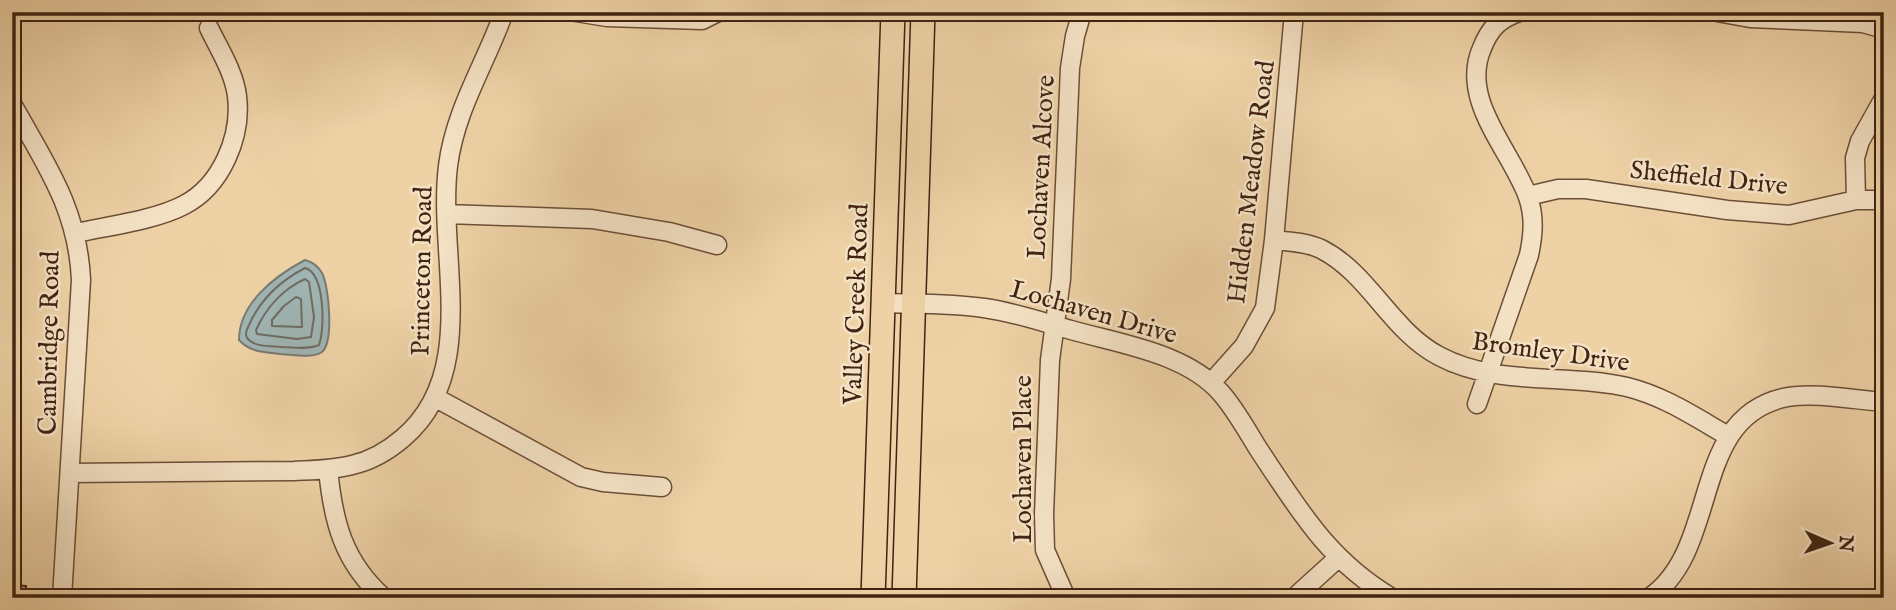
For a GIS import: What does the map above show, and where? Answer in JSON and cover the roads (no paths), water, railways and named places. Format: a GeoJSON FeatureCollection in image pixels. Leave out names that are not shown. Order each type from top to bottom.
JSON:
{"type":"FeatureCollection","features":[{"type":"Feature","properties":{"kind":"main road","name":"Valley Creek Road"},"geometry":{"type":"LineString","coordinates":[[873,598],[893,12]]}},
{"type":"Feature","properties":{"kind":"main road"},"geometry":{"type":"LineString","coordinates":[[904,598],[923,12]]}},
{"type":"Feature","properties":{"kind":"street","name":"Princeton Road"},"geometry":{"type":"LineString","coordinates":[[70,473],[328,469],[353,465],[395,445],[412,431],[436,398],[444,378],[450,346],[448,170],[457,123],[504,12]]}},
{"type":"Feature","properties":{"kind":"street"},"geometry":{"type":"LineString","coordinates":[[576,12],[607,18],[702,20],[718,12]]}},
{"type":"Feature","properties":{"kind":"street","name":"Lochaven Alcove"},"geometry":{"type":"LineString","coordinates":[[1053,325],[1062,260],[1070,68],[1082,12]]}},
{"type":"Feature","properties":{"kind":"street","name":"Hidden Meadow Road"},"geometry":{"type":"LineString","coordinates":[[1211,383],[1244,346],[1265,308],[1274,240],[1294,12]]}},
{"type":"Feature","properties":{"kind":"street"},"geometry":{"type":"LineString","coordinates":[[1717,12],[1750,18],[1863,23],[1884,29]]}},
{"type":"Feature","properties":{"kind":"street"},"geometry":{"type":"LineString","coordinates":[[1477,404],[1529,256],[1533,236],[1533,215],[1528,196],[1483,109],[1476,81],[1476,61],[1486,37],[1507,14]]}},
{"type":"Feature","properties":{"kind":"street"},"geometry":{"type":"LineString","coordinates":[[76,233],[165,213],[183,206],[195,198],[221,170],[236,133],[237,96],[233,77],[209,28]]}},
{"type":"Feature","properties":{"kind":"street"},"geometry":{"type":"LineString","coordinates":[[1856,200],[1855,158],[1860,141],[1884,98]]}},
{"type":"Feature","properties":{"kind":"street","name":"Cambridge Road"},"geometry":{"type":"LineString","coordinates":[[12,104],[65,202],[76,233],[81,280],[62,598]]}},
{"type":"Feature","properties":{"kind":"street","name":"Sheffield Drive"},"geometry":{"type":"LineString","coordinates":[[1528,196],[1558,189],[1586,189],[1727,210],[1789,215],[1856,200],[1884,200]]}},
{"type":"Feature","properties":{"kind":"street"},"geometry":{"type":"LineString","coordinates":[[447,214],[592,219],[669,232],[717,245]]}},
{"type":"Feature","properties":{"kind":"street","name":"Bromley Drive"},"geometry":{"type":"LineString","coordinates":[[1274,240],[1308,244],[1321,249],[1349,269],[1421,345],[1449,361],[1488,373],[1626,387],[1673,403],[1728,436]]}},
{"type":"Feature","properties":{"kind":"street","name":"Lochaven Drive"},"geometry":{"type":"LineString","coordinates":[[883,303],[981,307],[1011,312],[1166,357],[1192,369],[1211,383],[1230,405],[1301,515],[1338,558],[1367,583],[1392,598]]}},
{"type":"Feature","properties":{"kind":"street","name":"Lochaven Place"},"geometry":{"type":"LineString","coordinates":[[1053,325],[1044,514],[1045,550],[1063,591]]}},
{"type":"Feature","properties":{"kind":"street"},"geometry":{"type":"LineString","coordinates":[[1649,598],[1669,581],[1689,547],[1717,460],[1728,436],[1753,411],[1770,402],[1789,397],[1884,402]]}},
{"type":"Feature","properties":{"kind":"street"},"geometry":{"type":"LineString","coordinates":[[436,398],[581,477],[603,482],[662,487]]}},
{"type":"Feature","properties":{"kind":"street"},"geometry":{"type":"LineString","coordinates":[[328,469],[336,525],[346,550],[371,594]]}},
{"type":"Feature","properties":{"kind":"street"},"geometry":{"type":"LineString","coordinates":[[1295,597],[1338,558]]}},
{"type":"Feature","properties":{"kind":"water"},"geometry":{"type":"Polygon","coordinates":[[[305,260],[317,266],[327,289],[329,326],[326,346],[322,352],[307,356],[279,354],[257,351],[243,344],[239,340],[241,327],[252,303],[282,274],[305,260]]]}}]}
